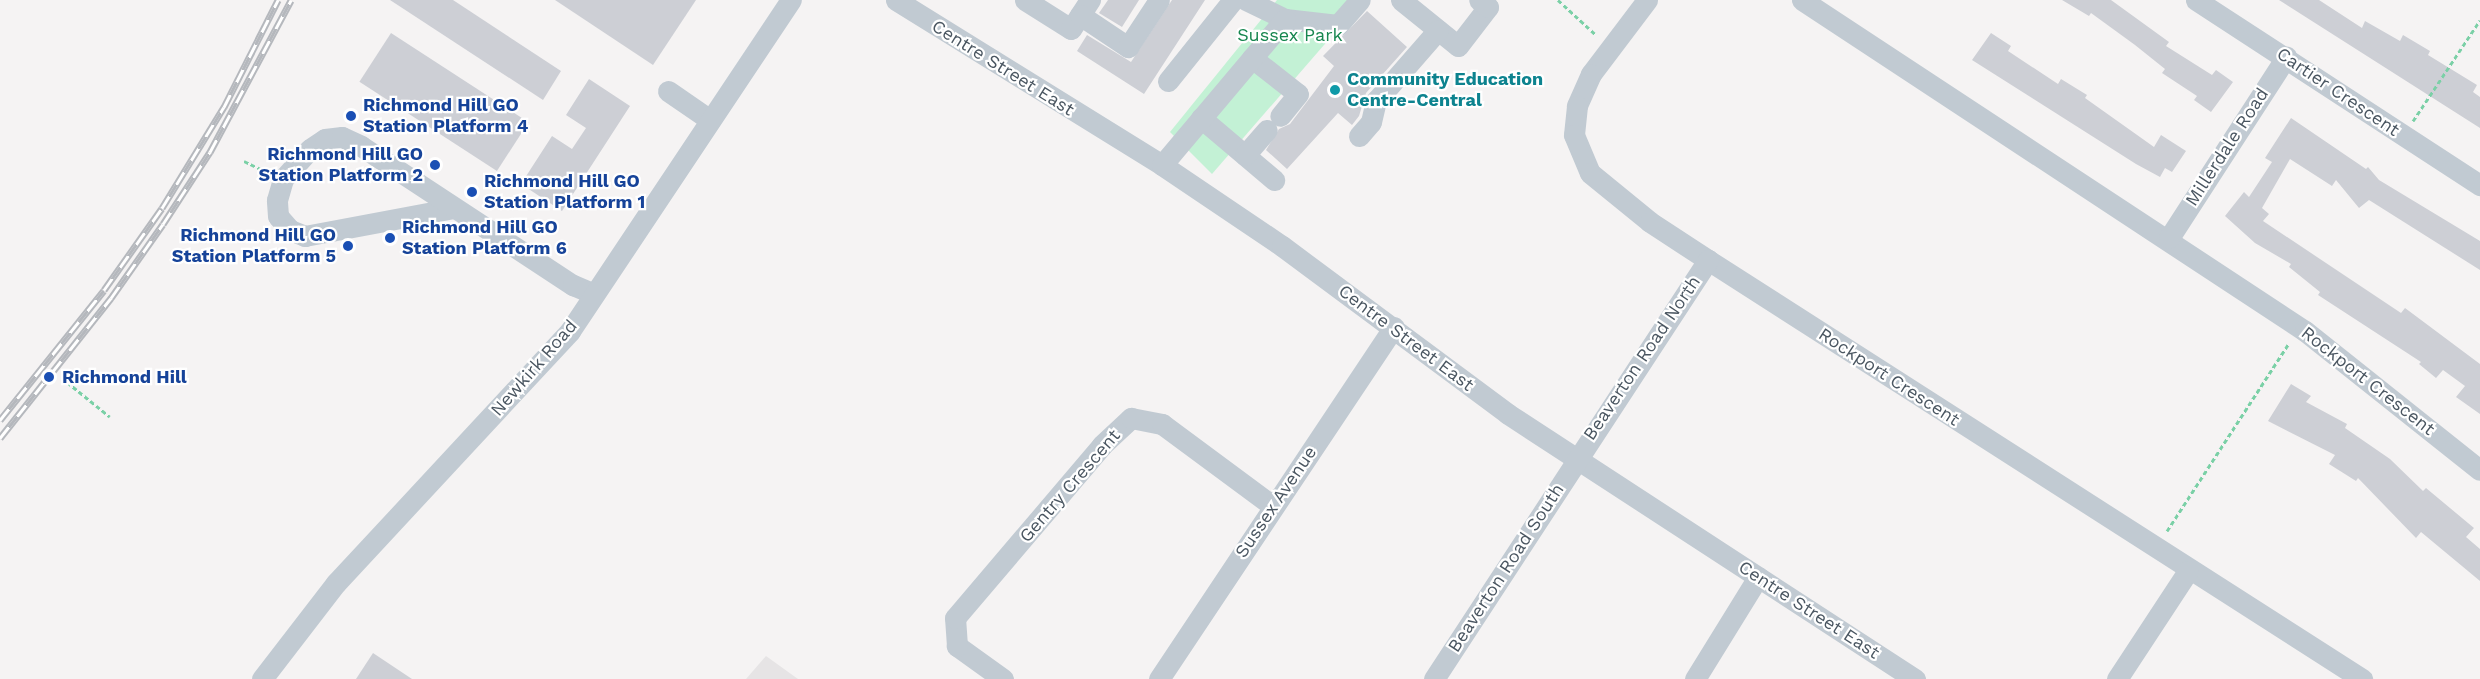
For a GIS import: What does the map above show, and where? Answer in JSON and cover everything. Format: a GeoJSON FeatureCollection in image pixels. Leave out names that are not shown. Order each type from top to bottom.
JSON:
{"type":"FeatureCollection","features":[{"type":"Feature","properties":{"kind":"street","name":"Newkirk Road"},"geometry":{"type":"LineString","coordinates":[[262,679],[336,583],[570,332],[791,0]]}},
{"type":"Feature","properties":{"kind":"street","name":"Centre Street East"},"geometry":{"type":"LineString","coordinates":[[896,0],[1162,165],[1394,327],[1508,414],[1915,679]]}},
{"type":"Feature","properties":{"kind":"street"},"geometry":{"type":"LineString","coordinates":[[1026,0],[1071,29],[1085,8],[1128,47],[1159,0]]}},
{"type":"Feature","properties":{"kind":"street"},"geometry":{"type":"LineString","coordinates":[[1168,81],[1233,0]]}},
{"type":"Feature","properties":{"kind":"street"},"geometry":{"type":"LineString","coordinates":[[1246,0],[1285,19],[1338,25],[1360,0]]}},
{"type":"Feature","properties":{"kind":"street"},"geometry":{"type":"LineString","coordinates":[[1401,0],[1458,46],[1488,7],[1479,0]]}},
{"type":"Feature","properties":{"kind":"street","name":"Rockport Crescent"},"geometry":{"type":"LineString","coordinates":[[1647,0],[1591,74],[1577,106],[1574,135],[1579,155],[1590,173],[1650,222],[2188,571],[2362,679]]}},
{"type":"Feature","properties":{"kind":"street","name":"Rockport Crescent"},"geometry":{"type":"LineString","coordinates":[[1802,0],[2169,238],[2305,331],[2480,470]]}},
{"type":"Feature","properties":{"kind":"street","name":"Cartier Crescent"},"geometry":{"type":"LineString","coordinates":[[2196,0],[2480,185]]}},
{"type":"Feature","properties":{"kind":"street"},"geometry":{"type":"LineString","coordinates":[[1162,165],[1285,19]]}},
{"type":"Feature","properties":{"kind":"street"},"geometry":{"type":"LineString","coordinates":[[1359,136],[1371,122],[1376,101],[1438,30]]}},
{"type":"Feature","properties":{"kind":"street","name":"Millerdale Road"},"geometry":{"type":"LineString","coordinates":[[2169,238],[2286,57]]}},
{"type":"Feature","properties":{"kind":"street"},"geometry":{"type":"LineString","coordinates":[[1245,155],[1298,94],[1252,58]]}},
{"type":"Feature","properties":{"kind":"street"},"geometry":{"type":"LineString","coordinates":[[668,91],[710,120]]}},
{"type":"Feature","properties":{"kind":"street"},"geometry":{"type":"LineString","coordinates":[[1201,118],[1274,180]]}},
{"type":"Feature","properties":{"kind":"street"},"geometry":{"type":"LineString","coordinates":[[454,208],[305,236],[290,230],[278,216],[276,200],[283,179],[310,148],[325,140],[342,137],[454,208],[573,285],[594,294]]}},
{"type":"Feature","properties":{"kind":"street","name":"Beaverton Road North"},"geometry":{"type":"LineString","coordinates":[[1576,457],[1708,260]]}},
{"type":"Feature","properties":{"kind":"street","name":"Sussex Avenue"},"geometry":{"type":"LineString","coordinates":[[1159,679],[1394,327]]}},
{"type":"Feature","properties":{"kind":"street","name":"Gentry Crescent"},"geometry":{"type":"LineString","coordinates":[[1003,679],[957,646],[955,618],[1102,445],[1131,418],[1162,424],[1273,506]]}},
{"type":"Feature","properties":{"kind":"street","name":"Beaverton Road South"},"geometry":{"type":"LineString","coordinates":[[1434,679],[1576,457]]}},
{"type":"Feature","properties":{"kind":"street"},"geometry":{"type":"LineString","coordinates":[[2117,679],[2188,571]]}},
{"type":"Feature","properties":{"kind":"street"},"geometry":{"type":"LineString","coordinates":[[1695,679],[1758,577]]}},
{"type":"Feature","properties":{"kind":"path"},"geometry":{"type":"LineString","coordinates":[[1558,0],[1612,49]]}},
{"type":"Feature","properties":{"kind":"path"},"geometry":{"type":"LineString","coordinates":[[2403,135],[2480,20]]}},
{"type":"Feature","properties":{"kind":"path"},"geometry":{"type":"LineString","coordinates":[[244,161],[283,179]]}},
{"type":"Feature","properties":{"kind":"path"},"geometry":{"type":"LineString","coordinates":[[2155,549],[2285,347],[2305,331]]}},
{"type":"Feature","properties":{"kind":"path"},"geometry":{"type":"LineString","coordinates":[[67,382],[110,417]]}},
{"type":"Feature","properties":{"kind":"shaded area"},"geometry":{"type":"Polygon","coordinates":[[[766,656],[798,679],[746,679],[766,656]]]}},
{"type":"Feature","properties":{"kind":"green space","name":"Sussex Park"},"geometry":{"type":"Polygon","coordinates":[[[1277,0],[1363,0],[1212,174],[1170,132],[1277,0]]]}},
{"type":"Feature","properties":{"kind":"building"},"geometry":{"type":"Polygon","coordinates":[[[390,0],[453,0],[561,71],[543,100],[390,0]]]}},
{"type":"Feature","properties":{"kind":"building"},"geometry":{"type":"Polygon","coordinates":[[[555,0],[696,0],[653,65],[555,0]]]}},
{"type":"Feature","properties":{"kind":"building"},"geometry":{"type":"Polygon","coordinates":[[[1108,0],[1139,0],[1122,27],[1099,13],[1108,0]]]}},
{"type":"Feature","properties":{"kind":"building"},"geometry":{"type":"Polygon","coordinates":[[[1172,0],[1205,0],[1144,94],[1077,51],[1087,35],[1131,62],[1172,0]]]}},
{"type":"Feature","properties":{"kind":"building"},"geometry":{"type":"Polygon","coordinates":[[[2062,0],[2111,0],[2169,42],[2166,46],[2212,75],[2216,70],[2233,82],[2211,112],[2194,100],[2197,96],[2162,73],[2165,69],[2135,45],[2091,13],[2089,16],[2062,0]]]}},
{"type":"Feature","properties":{"kind":"building"},"geometry":{"type":"Polygon","coordinates":[[[2279,0],[2319,0],[2362,28],[2365,21],[2400,41],[2403,35],[2430,51],[2428,55],[2477,85],[2473,92],[2480,97],[2480,128],[2279,0]]]}},
{"type":"Feature","properties":{"kind":"building","name":"Community Education Centre-Central"},"geometry":{"type":"Polygon","coordinates":[[[1367,11],[1407,47],[1366,93],[1359,116],[1352,125],[1338,113],[1287,169],[1266,150],[1279,129],[1290,124],[1334,66],[1323,56],[1367,11]]]}},
{"type":"Feature","properties":{"kind":"building"},"geometry":{"type":"Polygon","coordinates":[[[391,33],[529,122],[497,171],[359,82],[391,33]]]}},
{"type":"Feature","properties":{"kind":"building"},"geometry":{"type":"Polygon","coordinates":[[[1991,33],[2011,46],[2008,51],[2058,84],[2061,79],[2087,95],[2085,98],[2154,147],[2161,135],[2186,151],[2172,172],[2165,168],[2160,177],[2136,164],[1972,60],[1991,33]]]}},
{"type":"Feature","properties":{"kind":"building"},"geometry":{"type":"Polygon","coordinates":[[[589,79],[630,106],[562,211],[521,184],[552,136],[572,149],[586,128],[566,115],[589,79]]]}},
{"type":"Feature","properties":{"kind":"building"},"geometry":{"type":"Polygon","coordinates":[[[2291,118],[2366,169],[2368,167],[2379,180],[2480,241],[2480,270],[2369,200],[2359,208],[2336,180],[2332,186],[2290,159],[2262,208],[2269,214],[2263,221],[2401,313],[2405,308],[2480,364],[2480,414],[2456,397],[2465,386],[2443,370],[2436,378],[2419,364],[2421,362],[2318,295],[2320,292],[2289,267],[2291,264],[2255,243],[2225,216],[2244,192],[2249,197],[2272,162],[2265,158],[2291,118]]]}},
{"type":"Feature","properties":{"kind":"building"},"geometry":{"type":"Polygon","coordinates":[[[2291,384],[2311,396],[2306,402],[2347,424],[2345,428],[2390,459],[2423,491],[2426,488],[2474,528],[2466,537],[2480,549],[2480,581],[2421,532],[2416,538],[2358,478],[2356,481],[2329,464],[2335,455],[2268,421],[2291,384]]]}},
{"type":"Feature","properties":{"kind":"building"},"geometry":{"type":"Polygon","coordinates":[[[373,653],[412,679],[356,679],[373,653]]]}},
{"type":"Feature","properties":{"kind":"railway"},"geometry":{"type":"LineString","coordinates":[[0,420],[104,290],[162,208],[224,107],[278,0]]}},
{"type":"Feature","properties":{"kind":"railway"},"geometry":{"type":"LineString","coordinates":[[0,438],[111,298],[163,224],[210,152],[291,0]]}},
{"type":"Feature","properties":{"kind":"place","name":"Community Education Centre-Central"},"geometry":{"type":"Point","coordinates":[1335,90]}},
{"type":"Feature","properties":{"kind":"place","name":"Richmond Hill GO Station Platform 4"},"geometry":{"type":"Point","coordinates":[351,116]}},
{"type":"Feature","properties":{"kind":"place","name":"Richmond Hill GO Station Platform 2"},"geometry":{"type":"Point","coordinates":[435,165]}},
{"type":"Feature","properties":{"kind":"place","name":"Richmond Hill GO Station Platform 1"},"geometry":{"type":"Point","coordinates":[472,192]}},
{"type":"Feature","properties":{"kind":"place","name":"Richmond Hill GO Station Platform 6"},"geometry":{"type":"Point","coordinates":[390,238]}},
{"type":"Feature","properties":{"kind":"place","name":"Richmond Hill GO Station Platform 5"},"geometry":{"type":"Point","coordinates":[348,246]}},
{"type":"Feature","properties":{"kind":"place","name":"Richmond Hill"},"geometry":{"type":"Point","coordinates":[49,377]}}]}
